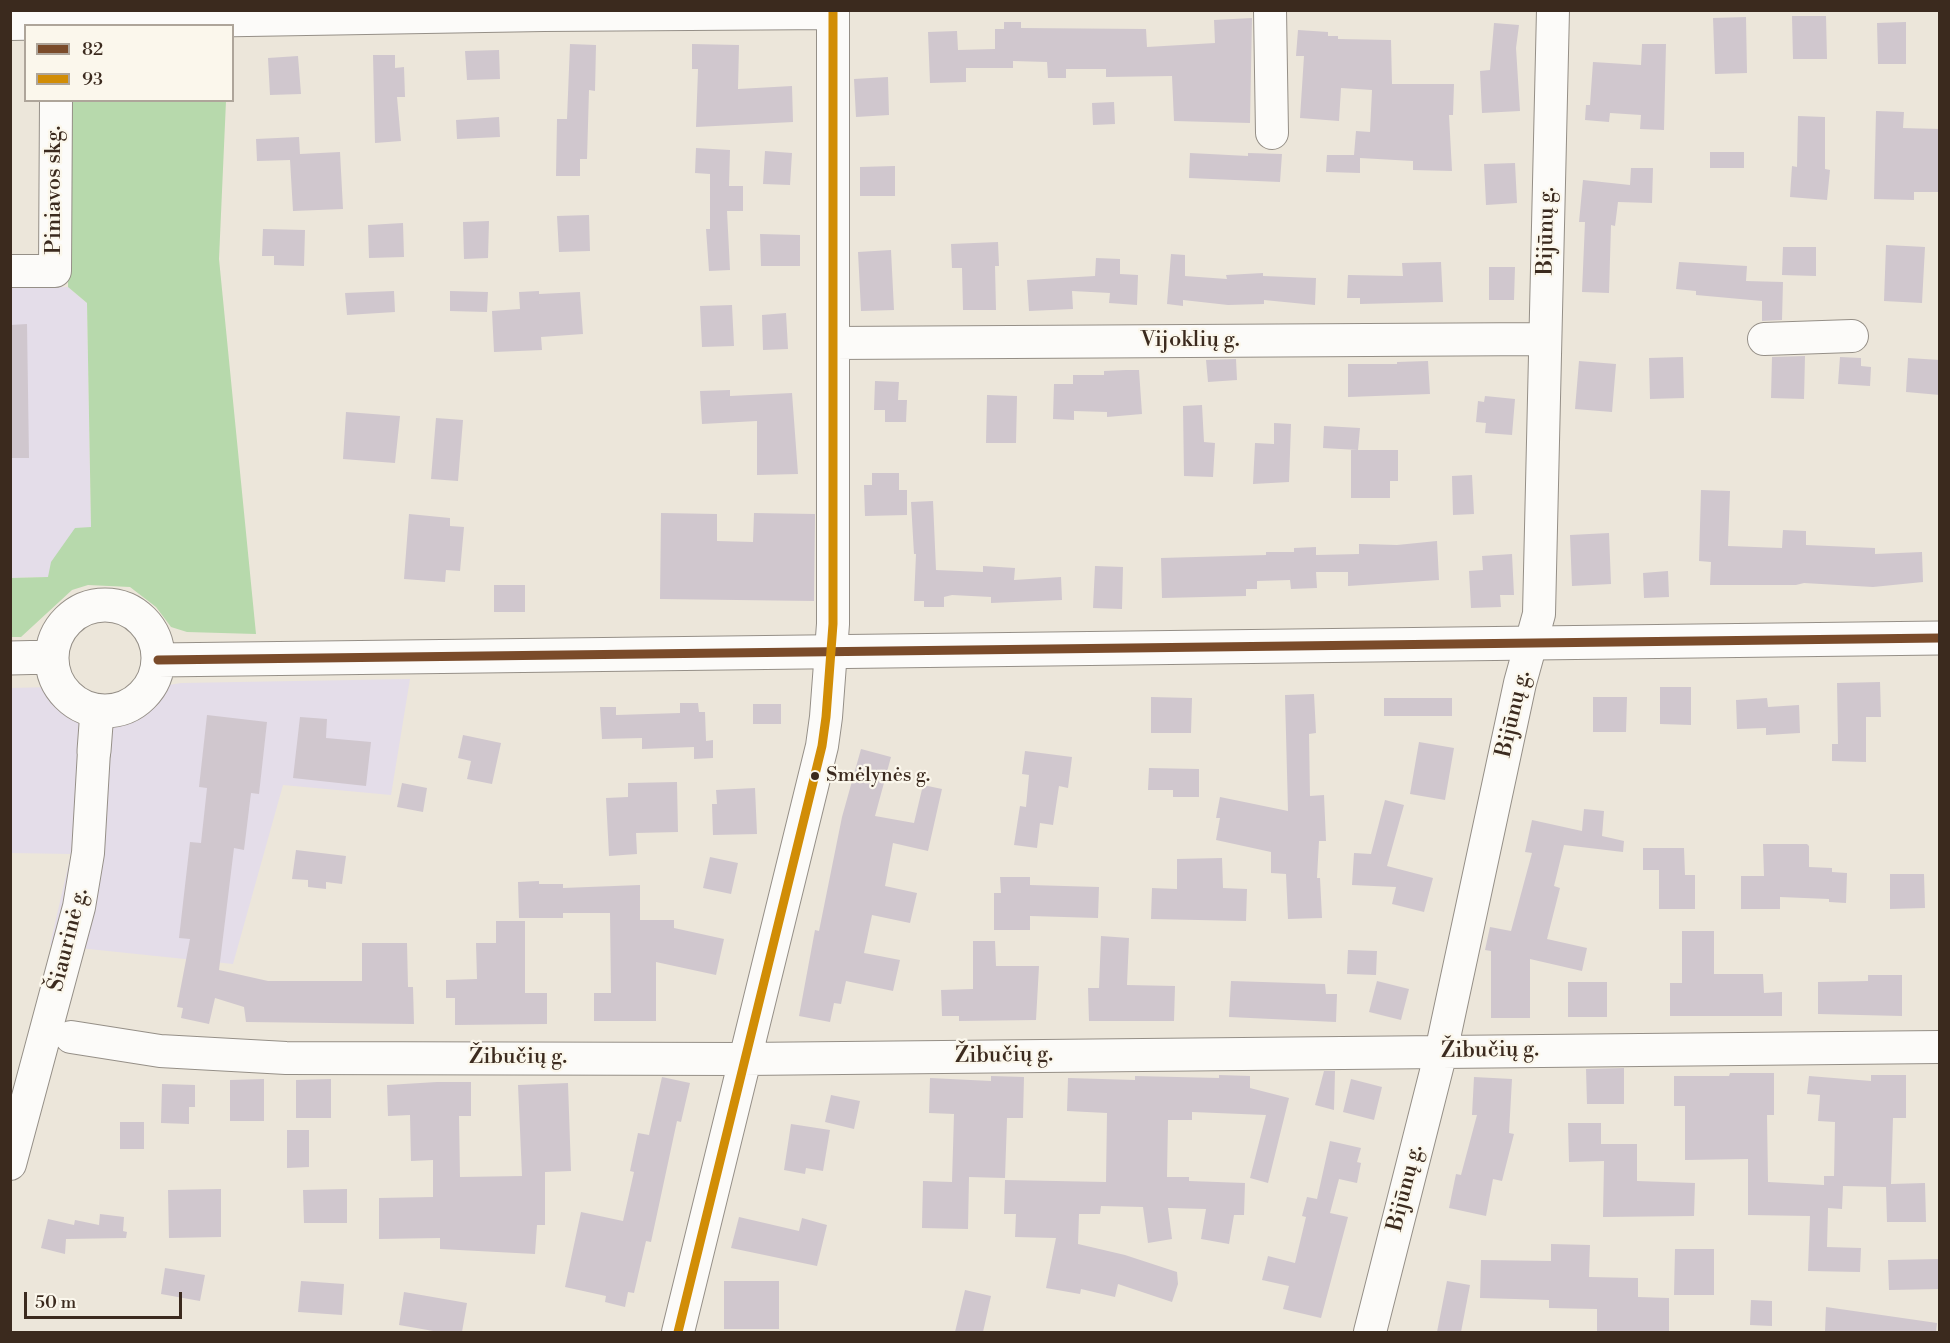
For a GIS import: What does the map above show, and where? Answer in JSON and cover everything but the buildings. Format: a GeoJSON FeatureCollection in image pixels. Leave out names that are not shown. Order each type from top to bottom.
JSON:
{"type":"FeatureCollection","features":[{"type":"Feature","properties":{"kind":"main road"},"geometry":{"type":"LineString","coordinates":[[112,605],[130,612],[146,624],[157,647],[158,660],[156,675],[139,699],[126,707],[97,711],[74,701],[64,692],[53,669],[52,657],[59,633],[75,614],[99,606],[112,605]]}},
{"type":"Feature","properties":{"kind":"main road"},"geometry":{"type":"LineString","coordinates":[[158,660],[1940,638]]}},
{"type":"Feature","properties":{"kind":"main road"},"geometry":{"type":"LineString","coordinates":[[10,658],[52,657]]}},
{"type":"Feature","properties":{"kind":"main road","name":"Šiaurinė g."},"geometry":{"type":"LineString","coordinates":[[94,751],[97,711]]}},
{"type":"Feature","properties":{"kind":"street"},"geometry":{"type":"LineString","coordinates":[[1270,10],[1272,133]]}},
{"type":"Feature","properties":{"kind":"street","name":"Bijūnų g."},"geometry":{"type":"LineString","coordinates":[[1370,1332],[1441,1052],[1520,683],[1539,614],[1552,10]]}},
{"type":"Feature","properties":{"kind":"street"},"geometry":{"type":"LineString","coordinates":[[10,24],[57,20],[289,15],[833,12],[832,653],[822,746],[678,1332]]}},
{"type":"Feature","properties":{"kind":"street","name":"Piniavos skg."},"geometry":{"type":"LineString","coordinates":[[10,271],[55,271],[56,102]]}},
{"type":"Feature","properties":{"kind":"street"},"geometry":{"type":"LineString","coordinates":[[1764,339],[1852,336]]}},
{"type":"Feature","properties":{"kind":"street","name":"Vijoklių g."},"geometry":{"type":"LineString","coordinates":[[834,343],[1545,339]]}},
{"type":"Feature","properties":{"kind":"street","name":"Šiaurinė g."},"geometry":{"type":"LineString","coordinates":[[10,1164],[79,907],[88,853],[94,751]]}},
{"type":"Feature","properties":{"kind":"street","name":"Žibučių g."},"geometry":{"type":"LineString","coordinates":[[70,1037],[160,1051],[286,1058],[744,1059],[1940,1047]]}},
{"type":"Feature","properties":{"kind":"shaded area"},"geometry":{"type":"Polygon","coordinates":[[[68,287],[87,303],[91,527],[48,577],[11,578],[10,288],[68,287]]]}},
{"type":"Feature","properties":{"kind":"shaded area"},"geometry":{"type":"Polygon","coordinates":[[[410,679],[391,795],[283,785],[233,964],[50,945],[71,854],[11,853],[10,688],[52,687],[74,712],[80,724],[118,726],[130,709],[147,696],[163,686],[181,683],[410,679]]]}},
{"type":"Feature","properties":{"kind":"green space"},"geometry":{"type":"Polygon","coordinates":[[[67,102],[226,102],[219,259],[256,634],[187,632],[171,627],[156,607],[130,587],[88,585],[72,590],[21,637],[11,637],[10,578],[48,577],[51,562],[75,528],[91,527],[87,303],[68,287],[67,102]]]}},
{"type":"Feature","properties":{"kind":"transit line","name":"93"},"geometry":{"type":"LineString","coordinates":[[678,1332],[822,746],[826,717],[833,624],[833,10]]}},
{"type":"Feature","properties":{"kind":"transit line","name":"82"},"geometry":{"type":"LineString","coordinates":[[158,660],[1940,638]]}},
{"type":"Feature","properties":{"kind":"place","name":"Smėlynės g."},"geometry":{"type":"Point","coordinates":[815,776]}}]}
